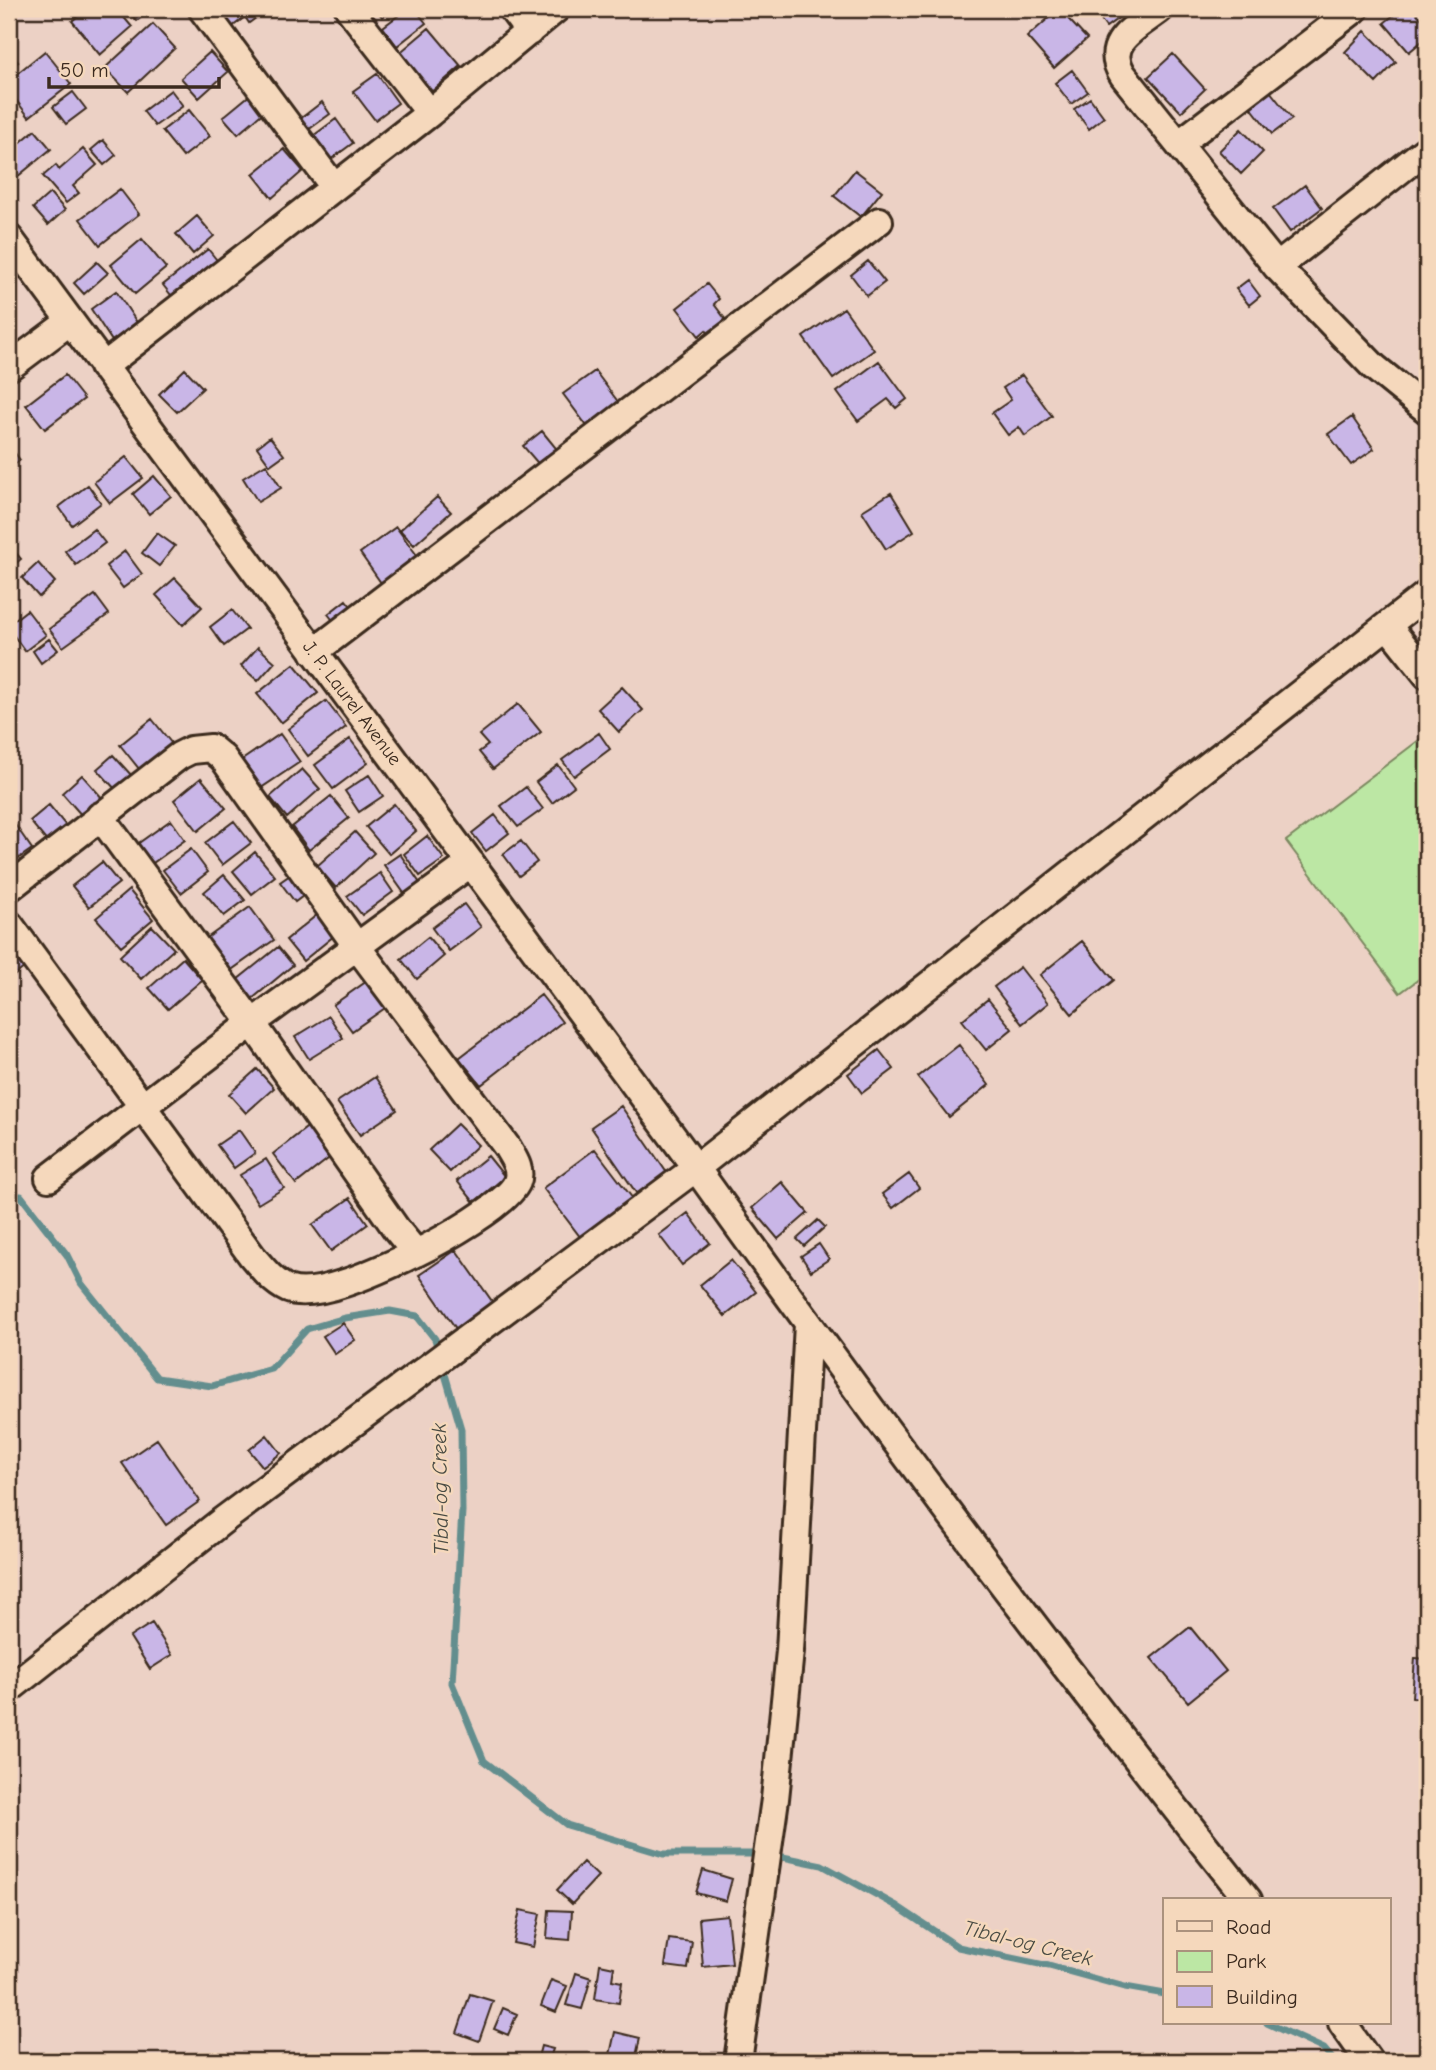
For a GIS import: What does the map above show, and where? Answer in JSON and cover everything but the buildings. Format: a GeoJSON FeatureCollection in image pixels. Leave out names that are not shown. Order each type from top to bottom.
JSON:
{"type":"FeatureCollection","features":[{"type":"Feature","properties":{"kind":"street"},"geometry":{"type":"LineString","coordinates":[[202,9],[334,187]]}},
{"type":"Feature","properties":{"kind":"street"},"geometry":{"type":"LineString","coordinates":[[349,9],[430,113]]}},
{"type":"Feature","properties":{"kind":"street"},"geometry":{"type":"LineString","coordinates":[[512,9],[529,32]]}},
{"type":"Feature","properties":{"kind":"street"},"geometry":{"type":"LineString","coordinates":[[103,367],[430,113],[556,9]]}},
{"type":"Feature","properties":{"kind":"street"},"geometry":{"type":"LineString","coordinates":[[1160,9],[1124,38],[1116,48],[1115,56],[1124,75],[1277,267],[1374,367],[1427,410]]}},
{"type":"Feature","properties":{"kind":"street"},"geometry":{"type":"LineString","coordinates":[[1180,144],[1355,9]]}},
{"type":"Feature","properties":{"kind":"street"},"geometry":{"type":"LineString","coordinates":[[1277,267],[1427,149]]}},
{"type":"Feature","properties":{"kind":"street"},"geometry":{"type":"LineString","coordinates":[[314,652],[879,221]]}},
{"type":"Feature","properties":{"kind":"street","name":"J. P. Laurel Avenue"},"geometry":{"type":"LineString","coordinates":[[9,238],[696,1168],[808,1324],[1139,1762],[1246,1898]]}},
{"type":"Feature","properties":{"kind":"street"},"geometry":{"type":"LineString","coordinates":[[9,367],[69,322]]}},
{"type":"Feature","properties":{"kind":"street"},"geometry":{"type":"LineString","coordinates":[[9,1689],[222,1521],[696,1168],[1427,594]]}},
{"type":"Feature","properties":{"kind":"street"},"geometry":{"type":"LineString","coordinates":[[1388,626],[1427,675]]}},
{"type":"Feature","properties":{"kind":"street"},"geometry":{"type":"LineString","coordinates":[[9,888],[179,756],[191,750],[211,748],[223,758],[358,948],[506,1147],[518,1166],[518,1180],[510,1194],[443,1240],[416,1253],[359,1279],[303,1292],[288,1289],[270,1277],[251,1256],[9,924]]}},
{"type":"Feature","properties":{"kind":"street"},"geometry":{"type":"LineString","coordinates":[[100,816],[416,1253]]}},
{"type":"Feature","properties":{"kind":"street"},"geometry":{"type":"LineString","coordinates":[[49,1178],[252,1023],[471,863]]}},
{"type":"Feature","properties":{"kind":"street"},"geometry":{"type":"LineString","coordinates":[[738,2061],[775,1800],[790,1651],[808,1324]]}},
{"type":"Feature","properties":{"kind":"street"},"geometry":{"type":"LineString","coordinates":[[1343,2024],[1369,2061]]}},
{"type":"Feature","properties":{"kind":"green space"},"geometry":{"type":"Polygon","coordinates":[[[1427,734],[1427,973],[1400,993],[1286,841],[1427,734]]]}},
{"type":"Feature","properties":{"kind":"waterway","name":"Tibal-og Creek"},"geometry":{"type":"LineString","coordinates":[[9,1196],[21,1196],[67,1255],[81,1283],[157,1378],[212,1386],[271,1369],[307,1329],[345,1318],[390,1311],[417,1316],[435,1339],[439,1353]]}},
{"type":"Feature","properties":{"kind":"waterway","name":"Tibal-og Creek"},"geometry":{"type":"LineString","coordinates":[[442,1364],[461,1429],[462,1511],[452,1683],[484,1761],[567,1825],[663,1854],[758,1854]]}},
{"type":"Feature","properties":{"kind":"waterway","name":"Tibal-og Creek"},"geometry":{"type":"LineString","coordinates":[[778,1856],[822,1865],[895,1905],[958,1947],[1163,1994]]}},
{"type":"Feature","properties":{"kind":"waterway","name":"Tibal-og Creek"},"geometry":{"type":"LineString","coordinates":[[1269,2024],[1324,2049],[1334,2061]]}}]}
